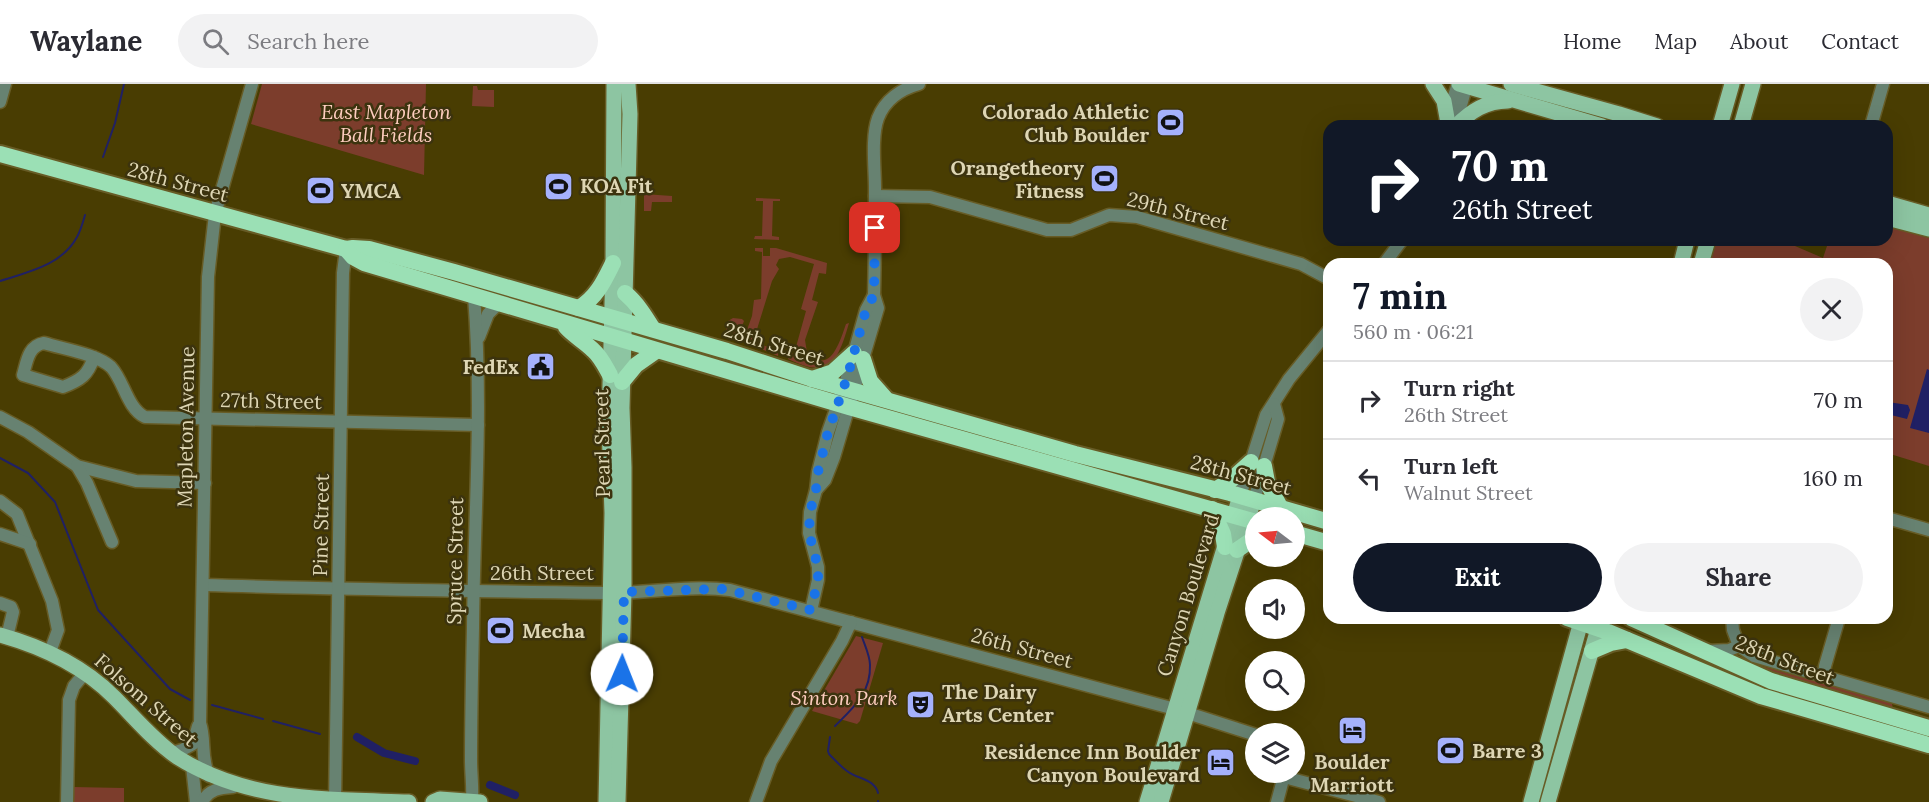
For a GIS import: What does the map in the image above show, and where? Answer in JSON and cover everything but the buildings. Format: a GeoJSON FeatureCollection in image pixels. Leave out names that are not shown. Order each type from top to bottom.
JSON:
{"type":"FeatureCollection","features":[{"type":"Feature","properties":{"kind":"highway","name":"28th Street"},"geometry":{"type":"LineString","coordinates":[[0,154],[345,249],[369,249],[653,329],[812,379],[1075,454],[1280,507]]}},
{"type":"Feature","properties":{"kind":"highway","name":"28th Street"},"geometry":{"type":"LineString","coordinates":[[345,249],[364,263],[564,324],[843,406],[1245,519]]}},
{"type":"Feature","properties":{"kind":"highway"},"geometry":{"type":"LineString","coordinates":[[579,308],[597,292],[613,264]]}},
{"type":"Feature","properties":{"kind":"highway"},"geometry":{"type":"LineString","coordinates":[[625,293],[645,315],[653,329]]}},
{"type":"Feature","properties":{"kind":"highway"},"geometry":{"type":"LineString","coordinates":[[564,324],[573,335],[594,350],[616,379],[656,351]]}},
{"type":"Feature","properties":{"kind":"highway"},"geometry":{"type":"LineString","coordinates":[[812,379],[833,372],[858,357],[876,390],[888,400]]}},
{"type":"Feature","properties":{"kind":"highway"},"geometry":{"type":"LineString","coordinates":[[1215,490],[1257,464],[1280,507]]}},
{"type":"Feature","properties":{"kind":"highway"},"geometry":{"type":"LineString","coordinates":[[1212,509],[1231,549],[1245,542]]}},
{"type":"Feature","properties":{"kind":"highway","name":"28th Street"},"geometry":{"type":"LineString","coordinates":[[1305,515],[1323,520]]}},
{"type":"Feature","properties":{"kind":"highway"},"geometry":{"type":"LineString","coordinates":[[1305,536],[1323,541]]}},
{"type":"Feature","properties":{"kind":"highway"},"geometry":{"type":"LineString","coordinates":[[1602,624],[1627,640]]}},
{"type":"Feature","properties":{"kind":"highway","name":"28th Street"},"geometry":{"type":"LineString","coordinates":[[1645,624],[1778,684],[1929,728]]}},
{"type":"Feature","properties":{"kind":"highway","name":"28th Street"},"geometry":{"type":"LineString","coordinates":[[1627,640],[1761,696],[1929,745]]}},
{"type":"Feature","properties":{"kind":"highway"},"geometry":{"type":"LineString","coordinates":[[1592,651],[1611,643],[1627,640]]}},
{"type":"Feature","properties":{"kind":"main road","name":"Pearl Street"},"geometry":{"type":"LineString","coordinates":[[614,84],[613,264],[617,339],[610,467],[617,593],[620,736],[618,802]]}},
{"type":"Feature","properties":{"kind":"main road","name":"Pearl Street"},"geometry":{"type":"LineString","coordinates":[[617,319],[625,293],[630,114],[628,84]]}},
{"type":"Feature","properties":{"kind":"main road"},"geometry":{"type":"LineString","coordinates":[[1433,84],[1442,95],[1450,120]]}},
{"type":"Feature","properties":{"kind":"main road"},"geometry":{"type":"LineString","coordinates":[[1511,84],[1638,120]]}},
{"type":"Feature","properties":{"kind":"main road"},"geometry":{"type":"LineString","coordinates":[[1722,120],[1732,84]]}},
{"type":"Feature","properties":{"kind":"main road"},"geometry":{"type":"LineString","coordinates":[[1743,120],[1753,84]]}},
{"type":"Feature","properties":{"kind":"main road"},"geometry":{"type":"LineString","coordinates":[[1462,85],[1582,120]]}},
{"type":"Feature","properties":{"kind":"main road"},"geometry":{"type":"LineString","coordinates":[[1458,120],[1484,105],[1502,101],[1519,101]]}},
{"type":"Feature","properties":{"kind":"main road"},"geometry":{"type":"LineString","coordinates":[[1715,120],[1725,107]]}},
{"type":"Feature","properties":{"kind":"main road"},"geometry":{"type":"LineString","coordinates":[[1893,205],[1929,215]]}},
{"type":"Feature","properties":{"kind":"main road"},"geometry":{"type":"LineString","coordinates":[[1893,220],[1929,229]]}},
{"type":"Feature","properties":{"kind":"main road","name":"Pearl Street"},"geometry":{"type":"LineString","coordinates":[[606,802],[608,683],[624,537],[616,379]]}},
{"type":"Feature","properties":{"kind":"main road"},"geometry":{"type":"LineString","coordinates":[[610,467],[615,469],[618,512],[624,537]]}},
{"type":"Feature","properties":{"kind":"main road","name":"Canyon Boulevard"},"geometry":{"type":"LineString","coordinates":[[1247,498],[1247,507]]}},
{"type":"Feature","properties":{"kind":"main road","name":"Canyon Boulevard"},"geometry":{"type":"LineString","coordinates":[[1147,802],[1181,710],[1231,549],[1245,521]]}},
{"type":"Feature","properties":{"kind":"main road"},"geometry":{"type":"LineString","coordinates":[[1531,802],[1575,624]]}},
{"type":"Feature","properties":{"kind":"main road"},"geometry":{"type":"LineString","coordinates":[[1548,802],[1600,624]]}},
{"type":"Feature","properties":{"kind":"main road","name":"Folsom Street"},"geometry":{"type":"LineString","coordinates":[[4,636],[50,652],[85,673],[113,696],[172,753],[209,776],[233,787],[280,798],[335,802],[409,802]]}},
{"type":"Feature","properties":{"kind":"main road"},"geometry":{"type":"LineString","coordinates":[[608,683],[611,696],[611,725],[616,735],[620,736]]}},
{"type":"Feature","properties":{"kind":"main road","name":"Canyon Boulevard"},"geometry":{"type":"LineString","coordinates":[[1161,802],[1181,710]]}},
{"type":"Feature","properties":{"kind":"main road"},"geometry":{"type":"LineString","coordinates":[[433,802],[440,799],[470,799]]}},
{"type":"Feature","properties":{"kind":"street"},"geometry":{"type":"LineString","coordinates":[[0,102],[5,84]]}},
{"type":"Feature","properties":{"kind":"street","name":"Mapleton Avenue"},"geometry":{"type":"LineString","coordinates":[[209,776],[203,761],[200,723],[208,277],[215,214],[252,84]]}},
{"type":"Feature","properties":{"kind":"street"},"geometry":{"type":"LineString","coordinates":[[811,610],[818,580],[818,567],[810,542],[808,522],[816,490],[825,480],[830,468],[843,406],[858,357],[866,310],[874,295],[874,153],[877,120],[883,108],[897,93],[919,84]]}},
{"type":"Feature","properties":{"kind":"street"},"geometry":{"type":"LineString","coordinates":[[1873,120],[1883,84]]}},
{"type":"Feature","properties":{"kind":"street"},"geometry":{"type":"LineString","coordinates":[[1452,120],[1462,85]]}},
{"type":"Feature","properties":{"kind":"street","name":"29th Street"},"geometry":{"type":"LineString","coordinates":[[875,196],[930,197],[1047,230],[1071,230],[1109,214],[1137,217],[1296,263],[1323,276]]}},
{"type":"Feature","properties":{"kind":"street","name":"Pine Street"},"geometry":{"type":"LineString","coordinates":[[335,802],[345,249]]}},
{"type":"Feature","properties":{"kind":"street","name":"Spruce Street"},"geometry":{"type":"LineString","coordinates":[[470,799],[478,425],[478,347],[474,296]]}},
{"type":"Feature","properties":{"kind":"street","name":"Spruce Street"},"geometry":{"type":"LineString","coordinates":[[478,347],[488,314],[498,304]]}},
{"type":"Feature","properties":{"kind":"street","name":"Canyon Boulevard"},"geometry":{"type":"LineString","coordinates":[[1247,498],[1257,464],[1278,419],[1274,404],[1289,379],[1323,337]]}},
{"type":"Feature","properties":{"kind":"street","name":"27th Street"},"geometry":{"type":"LineString","coordinates":[[94,357],[85,375],[63,387],[23,375],[32,349],[44,343],[94,357],[103,361],[113,369],[136,410],[145,417],[478,425]]}},
{"type":"Feature","properties":{"kind":"street"},"geometry":{"type":"LineString","coordinates":[[0,417],[28,432],[77,465],[136,481],[205,483]]}},
{"type":"Feature","properties":{"kind":"street"},"geometry":{"type":"LineString","coordinates":[[77,465],[112,542]]}},
{"type":"Feature","properties":{"kind":"street"},"geometry":{"type":"LineString","coordinates":[[0,501],[17,514],[52,601],[58,630],[50,652]]}},
{"type":"Feature","properties":{"kind":"street"},"geometry":{"type":"LineString","coordinates":[[1893,520],[1929,530]]}},
{"type":"Feature","properties":{"kind":"street"},"geometry":{"type":"LineString","coordinates":[[0,534],[30,544]]}},
{"type":"Feature","properties":{"kind":"street","name":"26th Street"},"geometry":{"type":"LineString","coordinates":[[203,585],[617,593],[723,589],[811,610],[1181,710],[1245,731]]}},
{"type":"Feature","properties":{"kind":"street"},"geometry":{"type":"LineString","coordinates":[[0,603],[11,607],[13,612],[4,636]]}},
{"type":"Feature","properties":{"kind":"street"},"geometry":{"type":"LineString","coordinates":[[756,802],[771,761],[842,641],[850,622]]}},
{"type":"Feature","properties":{"kind":"street"},"geometry":{"type":"LineString","coordinates":[[1732,624],[1738,646],[1754,656],[1929,707]]}},
{"type":"Feature","properties":{"kind":"street"},"geometry":{"type":"LineString","coordinates":[[1824,676],[1837,624]]}},
{"type":"Feature","properties":{"kind":"street"},"geometry":{"type":"LineString","coordinates":[[1706,651],[1729,650],[1738,646]]}},
{"type":"Feature","properties":{"kind":"street"},"geometry":{"type":"LineString","coordinates":[[67,802],[69,700],[74,686],[85,673]]}},
{"type":"Feature","properties":{"kind":"street"},"geometry":{"type":"LineString","coordinates":[[1881,732],[1886,724],[1895,723],[1898,719],[1904,700]]}},
{"type":"Feature","properties":{"kind":"street"},"geometry":{"type":"LineString","coordinates":[[172,753],[193,744],[200,723]]}},
{"type":"Feature","properties":{"kind":"street"},"geometry":{"type":"LineString","coordinates":[[192,766],[196,802]]}},
{"type":"Feature","properties":{"kind":"street"},"geometry":{"type":"LineString","coordinates":[[470,799],[472,775]]}},
{"type":"Feature","properties":{"kind":"street"},"geometry":{"type":"LineString","coordinates":[[1305,781],[1379,802]]}},
{"type":"Feature","properties":{"kind":"street"},"geometry":{"type":"LineString","coordinates":[[1277,802],[1282,783]]}},
{"type":"Feature","properties":{"kind":"street"},"geometry":{"type":"LineString","coordinates":[[202,802],[214,790],[233,787]]}},
{"type":"Feature","properties":{"kind":"green space","name":"East Mapleton Ball Fields"},"geometry":{"type":"Polygon","coordinates":[[[262,84],[426,84],[424,175],[251,124],[262,84]]]}},
{"type":"Feature","properties":{"kind":"green space"},"geometry":{"type":"Polygon","coordinates":[[[473,86],[477,86],[478,90],[494,90],[494,107],[472,106],[473,86]]]}},
{"type":"Feature","properties":{"kind":"green space"},"geometry":{"type":"Polygon","coordinates":[[[644,194],[672,196],[672,202],[652,202],[651,211],[644,211],[644,194]]]}},
{"type":"Feature","properties":{"kind":"green space"},"geometry":{"type":"Polygon","coordinates":[[[756,198],[780,199],[780,201],[773,201],[772,236],[779,237],[779,240],[754,239],[755,236],[762,236],[763,201],[756,201],[756,198]]]}},
{"type":"Feature","properties":{"kind":"green space"},"geometry":{"type":"Polygon","coordinates":[[[1893,228],[1929,238],[1929,466],[1893,455],[1893,258],[1823,258],[1827,246],[1893,246],[1893,228]]]}},
{"type":"Feature","properties":{"kind":"green space"},"geometry":{"type":"Polygon","coordinates":[[[1714,246],[1795,246],[1823,258],[1711,258],[1714,246]]]}},
{"type":"Feature","properties":{"kind":"green space"},"geometry":{"type":"Polygon","coordinates":[[[755,248],[763,248],[763,256],[770,256],[770,248],[776,248],[827,263],[826,274],[819,273],[812,300],[818,302],[805,340],[807,352],[815,359],[822,361],[828,359],[837,347],[846,324],[849,323],[841,348],[830,363],[814,368],[788,359],[790,353],[794,354],[806,311],[801,309],[814,264],[790,257],[779,259],[776,265],[779,269],[772,281],[753,342],[778,350],[778,356],[743,341],[752,316],[754,300],[761,299],[762,252],[755,251],[755,248]]]}},
{"type":"Feature","properties":{"kind":"green space"},"geometry":{"type":"Polygon","coordinates":[[[733,318],[744,321],[737,339],[725,335],[728,321],[733,318]]]}},
{"type":"Feature","properties":{"kind":"green space","name":"Sinton Park"},"geometry":{"type":"Polygon","coordinates":[[[856,636],[883,643],[860,721],[857,724],[812,711],[856,636]]]}},
{"type":"Feature","properties":{"kind":"green space"},"geometry":{"type":"Polygon","coordinates":[[[1720,653],[1733,653],[1751,663],[1887,701],[1892,704],[1893,709],[1791,684],[1720,653]]]}},
{"type":"Feature","properties":{"kind":"green space"},"geometry":{"type":"Polygon","coordinates":[[[73,787],[124,788],[124,802],[73,802],[73,787]]]}},
{"type":"Feature","properties":{"kind":"shaded area"},"geometry":{"type":"Polygon","coordinates":[[[1927,369],[1929,370],[1929,433],[1910,428],[1927,369]]]}},
{"type":"Feature","properties":{"kind":"shaded area"},"geometry":{"type":"Polygon","coordinates":[[[1893,403],[1908,405],[1910,410],[1907,419],[1893,416],[1893,403]]]}},
{"type":"Feature","properties":{"kind":"waterway"},"geometry":{"type":"LineString","coordinates":[[103,157],[115,123],[124,84]]}},
{"type":"Feature","properties":{"kind":"waterway"},"geometry":{"type":"LineString","coordinates":[[0,281],[33,271],[63,254],[77,237],[85,215]]}},
{"type":"Feature","properties":{"kind":"waterway"},"geometry":{"type":"LineString","coordinates":[[0,458],[28,473],[55,502],[98,610],[170,689],[190,700]]}},
{"type":"Feature","properties":{"kind":"waterway"},"geometry":{"type":"LineString","coordinates":[[835,726],[860,699],[870,675],[870,662],[862,637]]}},
{"type":"Feature","properties":{"kind":"waterway"},"geometry":{"type":"LineString","coordinates":[[212,705],[263,719]]}},
{"type":"Feature","properties":{"kind":"waterway"},"geometry":{"type":"LineString","coordinates":[[273,721],[320,734]]}},
{"type":"Feature","properties":{"kind":"waterway"},"geometry":{"type":"LineString","coordinates":[[357,737],[384,753],[415,761]]}},
{"type":"Feature","properties":{"kind":"waterway"},"geometry":{"type":"LineString","coordinates":[[830,737],[829,754],[851,774],[870,782],[878,793]]}},
{"type":"Feature","properties":{"kind":"waterway"},"geometry":{"type":"LineString","coordinates":[[490,785],[515,795]]}},
{"type":"Feature","properties":{"kind":"place","name":"Colorado Athletic Club Boulder"},"geometry":{"type":"Point","coordinates":[1170,123]}},
{"type":"Feature","properties":{"kind":"place","name":"Orangetheory Fitness"},"geometry":{"type":"Point","coordinates":[1105,179]}},
{"type":"Feature","properties":{"kind":"place","name":"KOA Fit"},"geometry":{"type":"Point","coordinates":[559,186]}},
{"type":"Feature","properties":{"kind":"place","name":"YMCA"},"geometry":{"type":"Point","coordinates":[320,191]}},
{"type":"Feature","properties":{"kind":"place","name":"FedEx"},"geometry":{"type":"Point","coordinates":[540,367]}},
{"type":"Feature","properties":{"kind":"place","name":"Mecha"},"geometry":{"type":"Point","coordinates":[501,631]}},
{"type":"Feature","properties":{"kind":"place","name":"The Dairy Arts Center"},"geometry":{"type":"Point","coordinates":[921,704]}},
{"type":"Feature","properties":{"kind":"place","name":"Boulder Marriott"},"geometry":{"type":"Point","coordinates":[1352,731]}},
{"type":"Feature","properties":{"kind":"place","name":"Barre 3"},"geometry":{"type":"Point","coordinates":[1451,751]}},
{"type":"Feature","properties":{"kind":"place","name":"Residence Inn Boulder Canyon Boulevard"},"geometry":{"type":"Point","coordinates":[1221,763]}},
{"type":"Feature","properties":{"kind":"route"},"geometry":{"type":"LineString","coordinates":[[622,674],[624,592],[723,589],[811,610],[817,588],[818,567],[810,542],[808,522],[828,432],[847,378],[866,310],[874,295],[875,228]]}}]}
